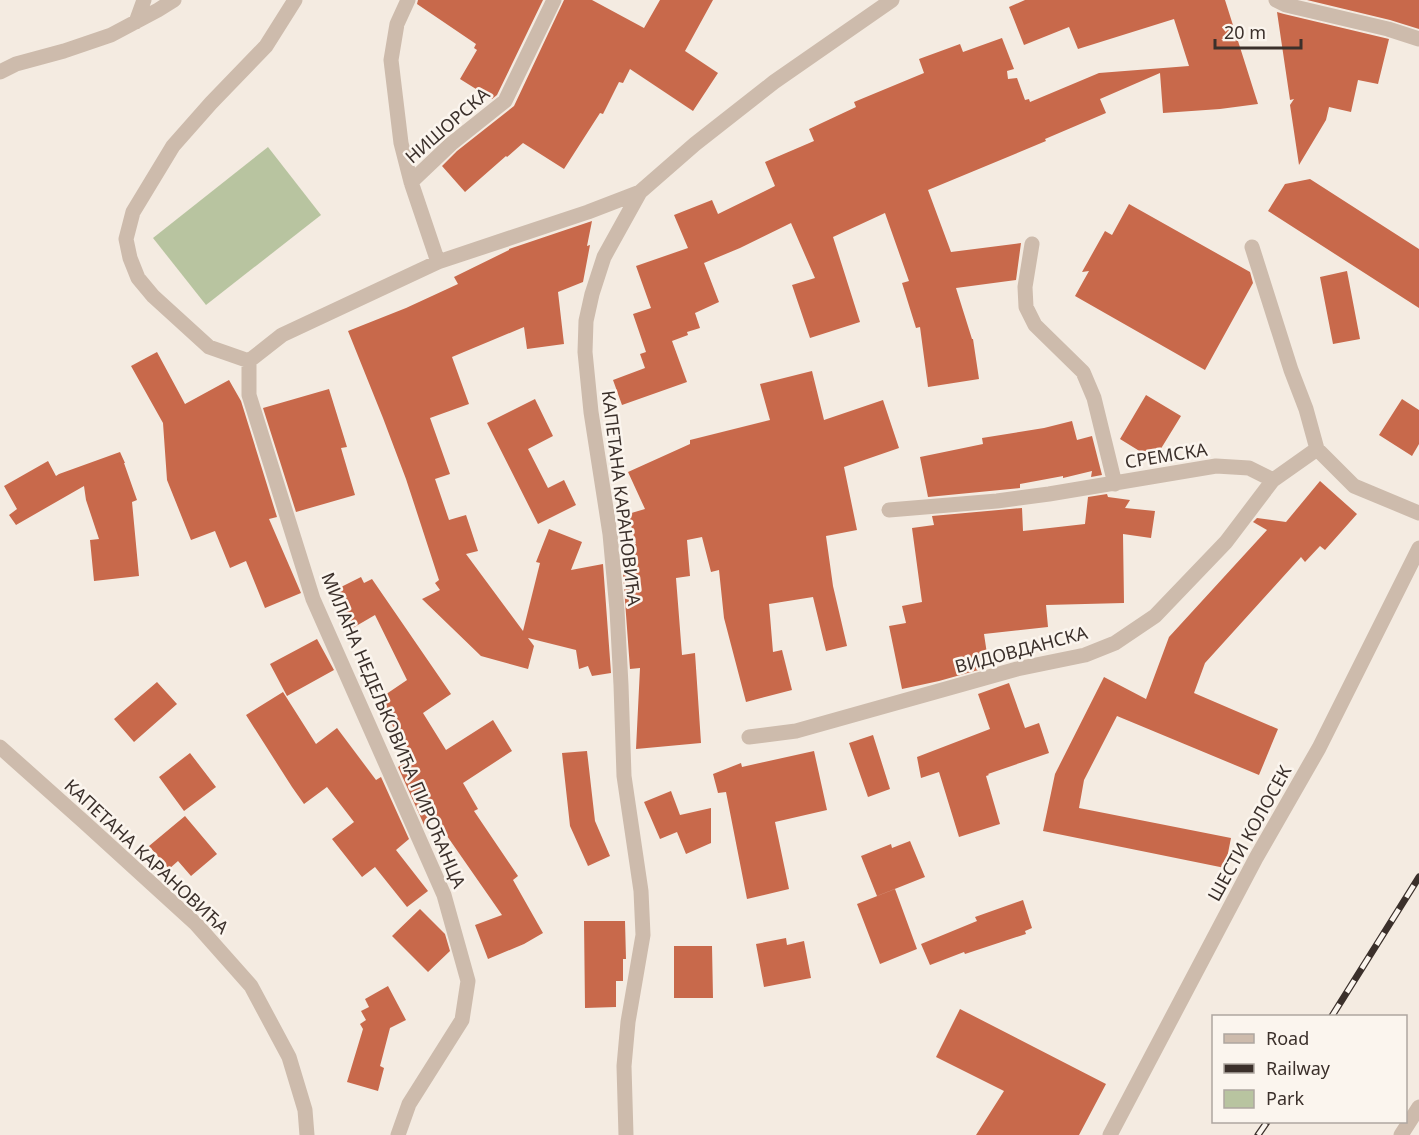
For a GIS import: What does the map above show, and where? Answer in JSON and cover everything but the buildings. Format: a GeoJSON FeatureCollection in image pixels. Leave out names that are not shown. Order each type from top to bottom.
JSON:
{"type":"FeatureCollection","features":[{"type":"Feature","properties":{"kind":"street"},"geometry":{"type":"LineString","coordinates":[[136,22],[144,0]]}},
{"type":"Feature","properties":{"kind":"street"},"geometry":{"type":"LineString","coordinates":[[0,72],[16,64],[101,38],[136,22],[174,0]]}},
{"type":"Feature","properties":{"kind":"street"},"geometry":{"type":"LineString","coordinates":[[295,0],[266,46],[173,146],[133,212],[126,239],[138,278],[153,297],[209,347],[249,361],[282,335],[438,262],[588,212],[640,192]]}},
{"type":"Feature","properties":{"kind":"street"},"geometry":{"type":"LineString","coordinates":[[408,0],[397,24],[391,60],[400,143],[438,262]]}},
{"type":"Feature","properties":{"kind":"street","name":"НИШОРСКА"},"geometry":{"type":"LineString","coordinates":[[411,182],[451,144],[505,101],[554,0]]}},
{"type":"Feature","properties":{"kind":"street","name":"КАПЕТАНА КАРАНОВИЋА"},"geometry":{"type":"LineString","coordinates":[[626,1135],[624,1066],[628,1022],[643,934],[641,891],[624,776],[621,684],[610,534],[591,412],[585,352],[586,321],[604,257],[640,192],[695,144],[765,89],[892,0]]}},
{"type":"Feature","properties":{"kind":"street"},"geometry":{"type":"LineString","coordinates":[[1276,0],[1286,5],[1388,29],[1419,39]]}},
{"type":"Feature","properties":{"kind":"street"},"geometry":{"type":"LineString","coordinates":[[1032,244],[1025,286],[1026,307],[1035,325],[1083,372],[1094,398],[1115,484]]}},
{"type":"Feature","properties":{"kind":"street"},"geometry":{"type":"LineString","coordinates":[[1252,247],[1317,449],[1354,486],[1419,513]]}},
{"type":"Feature","properties":{"kind":"street","name":"МИЛАНА НЕДЕЉКОВИЋА ПИРОЋАНЦА"},"geometry":{"type":"LineString","coordinates":[[249,361],[249,394],[314,599],[444,895],[468,981],[462,1020],[409,1104],[398,1135]]}},
{"type":"Feature","properties":{"kind":"street"},"geometry":{"type":"LineString","coordinates":[[1273,480],[1317,449]]}},
{"type":"Feature","properties":{"kind":"street","name":"СРЕМСКА"},"geometry":{"type":"LineString","coordinates":[[889,510],[997,501],[1115,484],[1216,466],[1249,468],[1273,480]]}},
{"type":"Feature","properties":{"kind":"street","name":"ВИДОВДАНСКА"},"geometry":{"type":"LineString","coordinates":[[749,736],[796,731],[1017,669],[1084,655],[1115,643],[1155,616],[1226,542],[1273,480]]}},
{"type":"Feature","properties":{"kind":"street","name":"ШЕСТИ КОЛОСЕК"},"geometry":{"type":"LineString","coordinates":[[1110,1135],[1251,868],[1319,748],[1419,548]]}},
{"type":"Feature","properties":{"kind":"street","name":"КАПЕТАНА КАРАНОВИЋА"},"geometry":{"type":"LineString","coordinates":[[0,747],[196,924],[251,987],[289,1057],[304,1110],[307,1135]]}},
{"type":"Feature","properties":{"kind":"street"},"geometry":{"type":"LineString","coordinates":[[1401,1135],[1419,1107]]}},
{"type":"Feature","properties":{"kind":"green space"},"geometry":{"type":"Polygon","coordinates":[[[268,147],[321,215],[206,305],[153,238],[268,147]]]}},
{"type":"Feature","properties":{"kind":"railway"},"geometry":{"type":"LineString","coordinates":[[1333,1015],[1419,877]]}},
{"type":"Feature","properties":{"kind":"railway"},"geometry":{"type":"LineString","coordinates":[[1258,1135],[1266,1123]]}}]}
